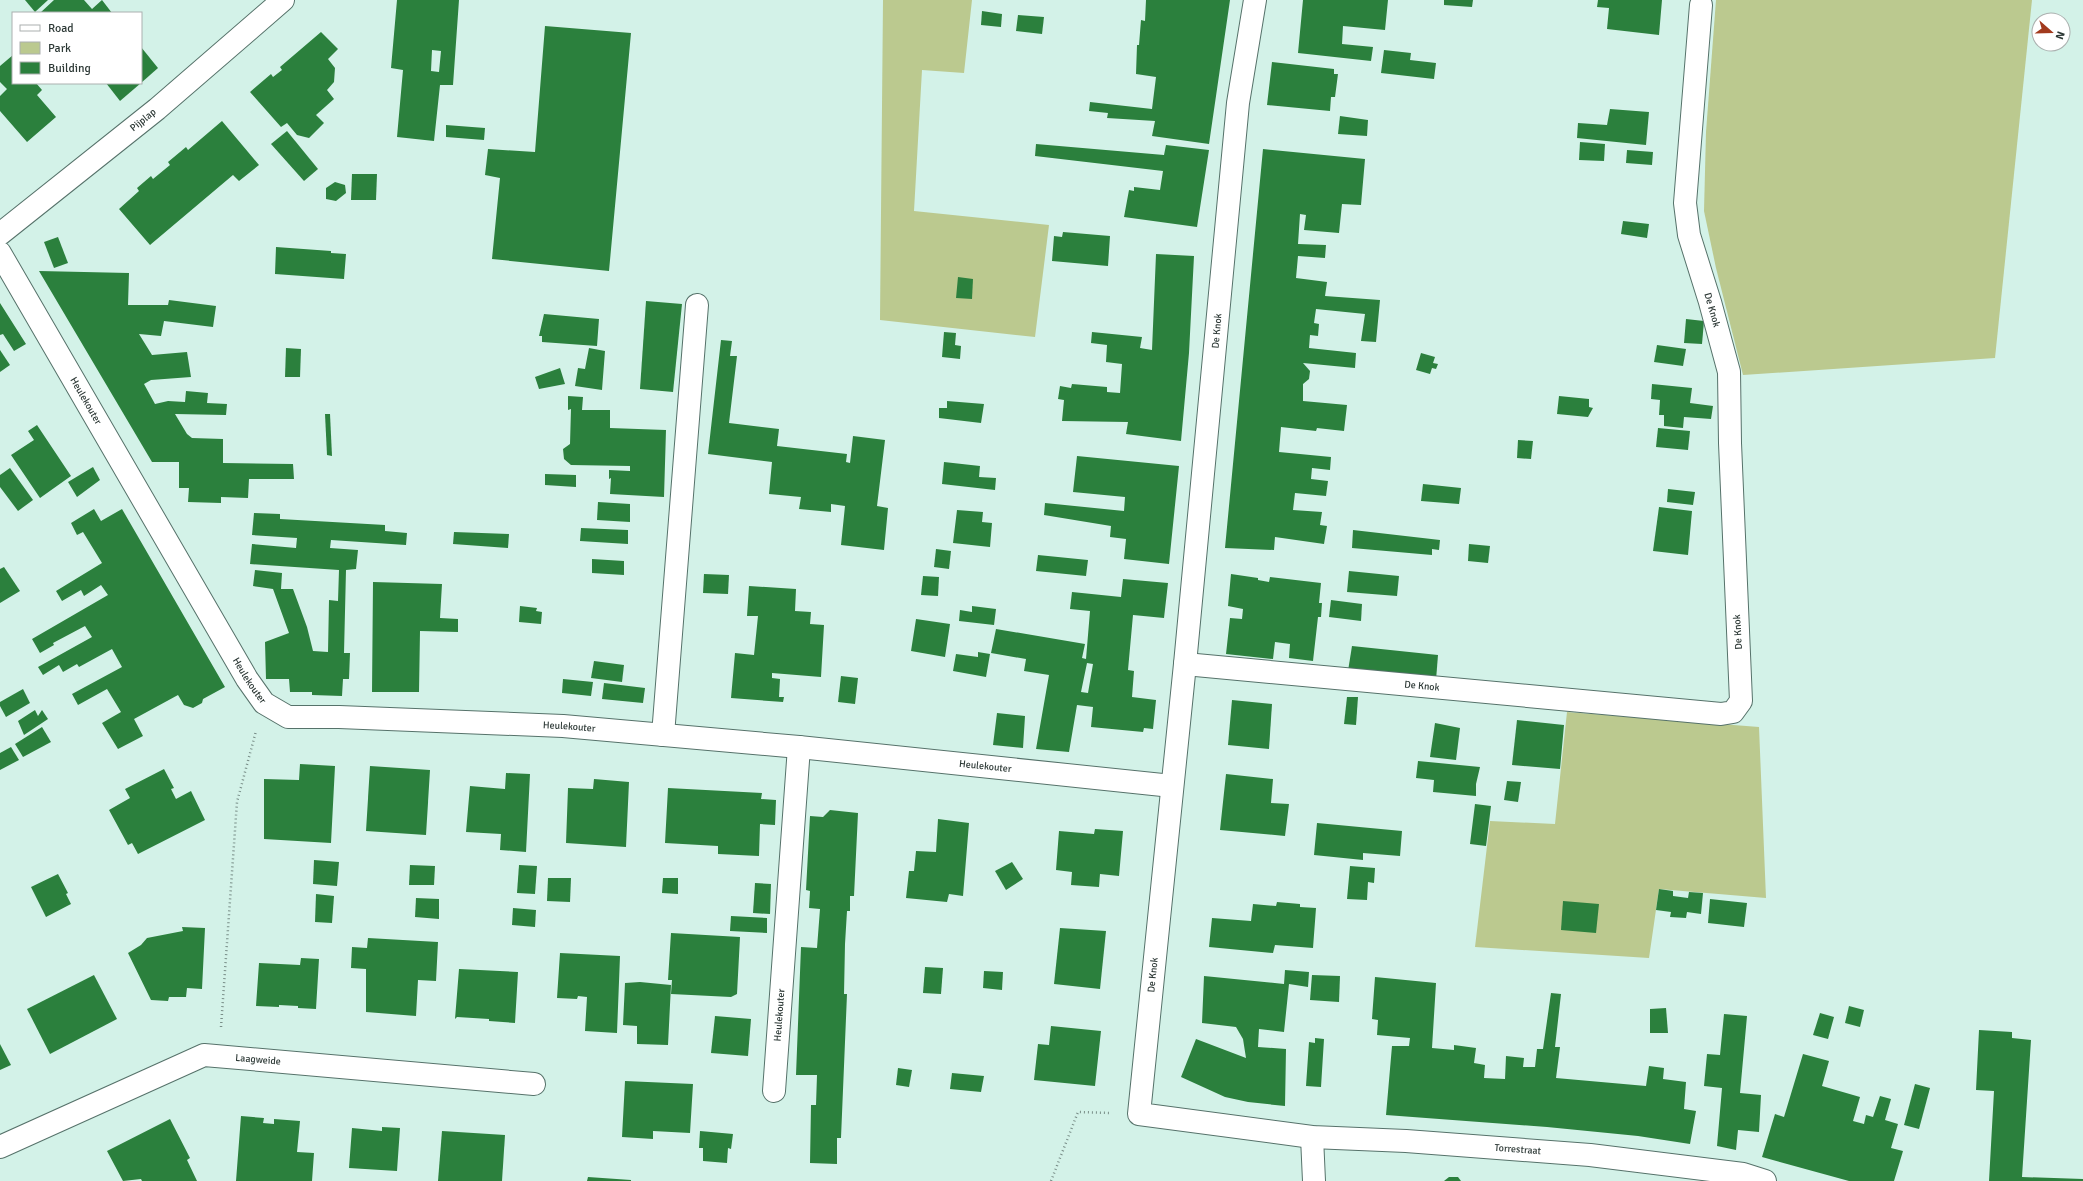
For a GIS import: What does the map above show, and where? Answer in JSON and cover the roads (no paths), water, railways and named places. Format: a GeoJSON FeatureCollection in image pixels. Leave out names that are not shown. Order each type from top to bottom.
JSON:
{"type":"FeatureCollection","features":[{"type":"Feature","properties":{"kind":"street","name":"Pijplap"},"geometry":{"type":"LineString","coordinates":[[0,234],[157,109],[282,0]]}},
{"type":"Feature","properties":{"kind":"street","name":"De Knok"},"geometry":{"type":"LineString","coordinates":[[1255,0],[1238,103],[1185,664],[1139,1114],[1312,1137]]}},
{"type":"Feature","properties":{"kind":"street","name":"De Knok"},"geometry":{"type":"LineString","coordinates":[[1185,664],[1721,714],[1734,712],[1742,701],[1730,443],[1729,372],[1710,302],[1688,235],[1686,203],[1701,5]]}},
{"type":"Feature","properties":{"kind":"street","name":"Heulekouter"},"geometry":{"type":"LineString","coordinates":[[0,253],[247,679],[264,703],[288,717],[339,716],[563,726],[799,747],[1172,786]]}},
{"type":"Feature","properties":{"kind":"street"},"geometry":{"type":"LineString","coordinates":[[663,735],[697,305]]}},
{"type":"Feature","properties":{"kind":"street","name":"Heulekouter"},"geometry":{"type":"LineString","coordinates":[[774,1091],[799,747]]}},
{"type":"Feature","properties":{"kind":"street","name":"Laagweide"},"geometry":{"type":"LineString","coordinates":[[0,1147],[204,1055],[534,1084]]}},
{"type":"Feature","properties":{"kind":"street"},"geometry":{"type":"LineString","coordinates":[[1312,1137],[1314,1181]]}},
{"type":"Feature","properties":{"kind":"street","name":"Torrestraat"},"geometry":{"type":"LineString","coordinates":[[1312,1137],[1406,1141],[1590,1155],[1743,1174],[1765,1181]]}}]}
